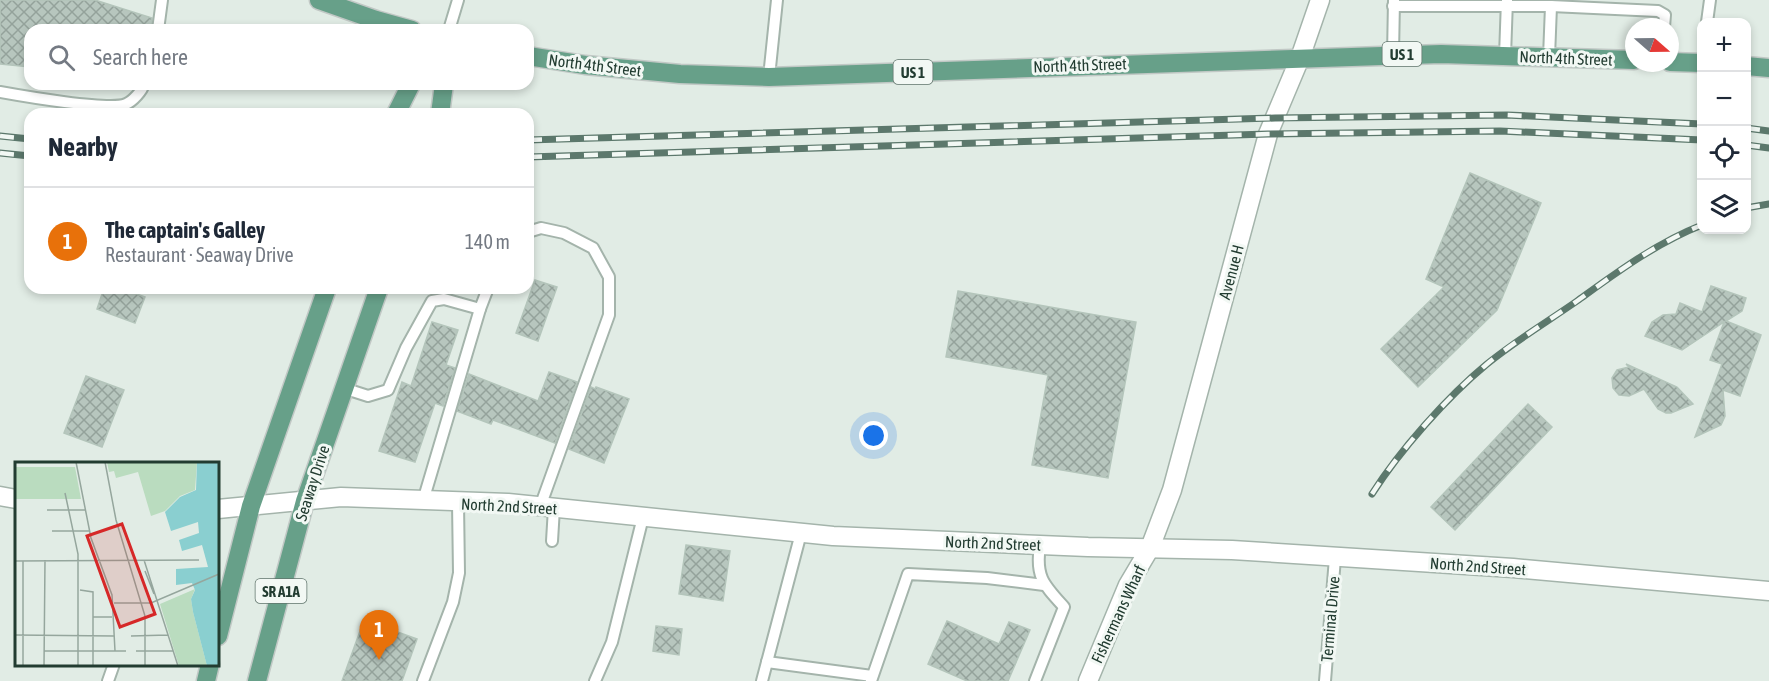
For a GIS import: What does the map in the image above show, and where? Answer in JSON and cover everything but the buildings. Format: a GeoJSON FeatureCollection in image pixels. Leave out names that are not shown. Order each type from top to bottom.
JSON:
{"type":"FeatureCollection","features":[{"type":"Feature","properties":{"kind":"main road"},"geometry":{"type":"LineString","coordinates":[[319,0],[390,24]]}},
{"type":"Feature","properties":{"kind":"main road","name":"North 4th Street"},"geometry":{"type":"LineString","coordinates":[[534,57],[585,65],[680,74],[769,77],[1393,55],[1625,60]]}},
{"type":"Feature","properties":{"kind":"main road"},"geometry":{"type":"LineString","coordinates":[[1679,62],[1697,63]]}},
{"type":"Feature","properties":{"kind":"main road"},"geometry":{"type":"LineString","coordinates":[[1751,66],[1769,68]]}},
{"type":"Feature","properties":{"kind":"main road"},"geometry":{"type":"LineString","coordinates":[[399,108],[408,90]]}},
{"type":"Feature","properties":{"kind":"main road"},"geometry":{"type":"LineString","coordinates":[[441,108],[443,90]]}},
{"type":"Feature","properties":{"kind":"main road","name":"SR A1A"},"geometry":{"type":"LineString","coordinates":[[219,632],[251,506],[325,294]]}},
{"type":"Feature","properties":{"kind":"main road","name":"Seaway Drive"},"geometry":{"type":"LineString","coordinates":[[257,681],[305,501],[377,294]]}},
{"type":"Feature","properties":{"kind":"main road"},"geometry":{"type":"LineString","coordinates":[[206,681],[210,666]]}},
{"type":"Feature","properties":{"kind":"street","name":"Avenue H"},"geometry":{"type":"LineString","coordinates":[[1150,548],[1172,490],[1268,134],[1300,58],[1320,0]]}},
{"type":"Feature","properties":{"kind":"street"},"geometry":{"type":"LineString","coordinates":[[0,496],[15,499]]}},
{"type":"Feature","properties":{"kind":"street","name":"North 2nd Street"},"geometry":{"type":"LineString","coordinates":[[219,509],[341,497],[508,503],[833,536],[1232,550],[1514,568],[1769,591]]}},
{"type":"Feature","properties":{"kind":"street","name":"Fishermans Wharf"},"geometry":{"type":"LineString","coordinates":[[1088,681],[1128,585],[1150,548]]}},
{"type":"Feature","properties":{"kind":"lane"},"geometry":{"type":"LineString","coordinates":[[159,24],[162,0]]}},
{"type":"Feature","properties":{"kind":"lane"},"geometry":{"type":"LineString","coordinates":[[451,24],[458,0]]}},
{"type":"Feature","properties":{"kind":"lane"},"geometry":{"type":"LineString","coordinates":[[769,77],[777,0]]}},
{"type":"Feature","properties":{"kind":"lane"},"geometry":{"type":"LineString","coordinates":[[1708,18],[1710,0]]}},
{"type":"Feature","properties":{"kind":"lane"},"geometry":{"type":"LineString","coordinates":[[1393,55],[1394,3],[1507,3],[1658,11],[1665,15],[1665,18]]}},
{"type":"Feature","properties":{"kind":"lane"},"geometry":{"type":"LineString","coordinates":[[1505,56],[1507,3]]}},
{"type":"Feature","properties":{"kind":"lane"},"geometry":{"type":"LineString","coordinates":[[1549,57],[1551,6]]}},
{"type":"Feature","properties":{"kind":"lane"},"geometry":{"type":"LineString","coordinates":[[0,92],[104,106],[126,104],[142,90]]}},
{"type":"Feature","properties":{"kind":"lane"},"geometry":{"type":"LineString","coordinates":[[534,230],[541,228],[564,233],[593,248],[609,277],[609,315],[547,507],[552,541]]}},
{"type":"Feature","properties":{"kind":"lane"},"geometry":{"type":"LineString","coordinates":[[423,501],[486,294]]}},
{"type":"Feature","properties":{"kind":"lane"},"geometry":{"type":"LineString","coordinates":[[343,388],[368,396],[388,390],[406,348],[432,301],[444,299],[480,309]]}},
{"type":"Feature","properties":{"kind":"lane"},"geometry":{"type":"LineString","coordinates":[[423,681],[453,602],[459,573],[458,503]]}},
{"type":"Feature","properties":{"kind":"lane"},"geometry":{"type":"LineString","coordinates":[[595,681],[612,642],[643,517]]}},
{"type":"Feature","properties":{"kind":"lane"},"geometry":{"type":"LineString","coordinates":[[762,681],[801,533]]}},
{"type":"Feature","properties":{"kind":"lane"},"geometry":{"type":"LineString","coordinates":[[1035,681],[1065,607],[1044,585],[1037,562],[1040,545]]}},
{"type":"Feature","properties":{"kind":"lane","name":"Terminal Drive"},"geometry":{"type":"LineString","coordinates":[[1324,681],[1335,558]]}},
{"type":"Feature","properties":{"kind":"lane"},"geometry":{"type":"LineString","coordinates":[[767,662],[872,679],[908,574],[987,578],[1044,585]]}},
{"type":"Feature","properties":{"kind":"lane"},"geometry":{"type":"LineString","coordinates":[[108,681],[113,666]]}},
{"type":"Feature","properties":{"kind":"railway"},"geometry":{"type":"LineString","coordinates":[[534,140],[1275,118],[1507,115],[1697,124]]}},
{"type":"Feature","properties":{"kind":"railway"},"geometry":{"type":"LineString","coordinates":[[1751,129],[1769,131]]}},
{"type":"Feature","properties":{"kind":"railway"},"geometry":{"type":"LineString","coordinates":[[534,157],[1268,134],[1500,131],[1697,140]]}},
{"type":"Feature","properties":{"kind":"railway"},"geometry":{"type":"LineString","coordinates":[[0,136],[24,138]]}},
{"type":"Feature","properties":{"kind":"railway"},"geometry":{"type":"LineString","coordinates":[[1751,146],[1769,148]]}},
{"type":"Feature","properties":{"kind":"railway"},"geometry":{"type":"LineString","coordinates":[[0,153],[24,155]]}},
{"type":"Feature","properties":{"kind":"railway"},"geometry":{"type":"LineString","coordinates":[[1751,207],[1769,204]]}},
{"type":"Feature","properties":{"kind":"railway"},"geometry":{"type":"LineString","coordinates":[[1372,494],[1425,425],[1487,364],[1637,259],[1697,227]]}},
{"type":"Feature","properties":{"kind":"place","name":"The captain's Galley"},"geometry":{"type":"Point","coordinates":[379,660]}}]}
